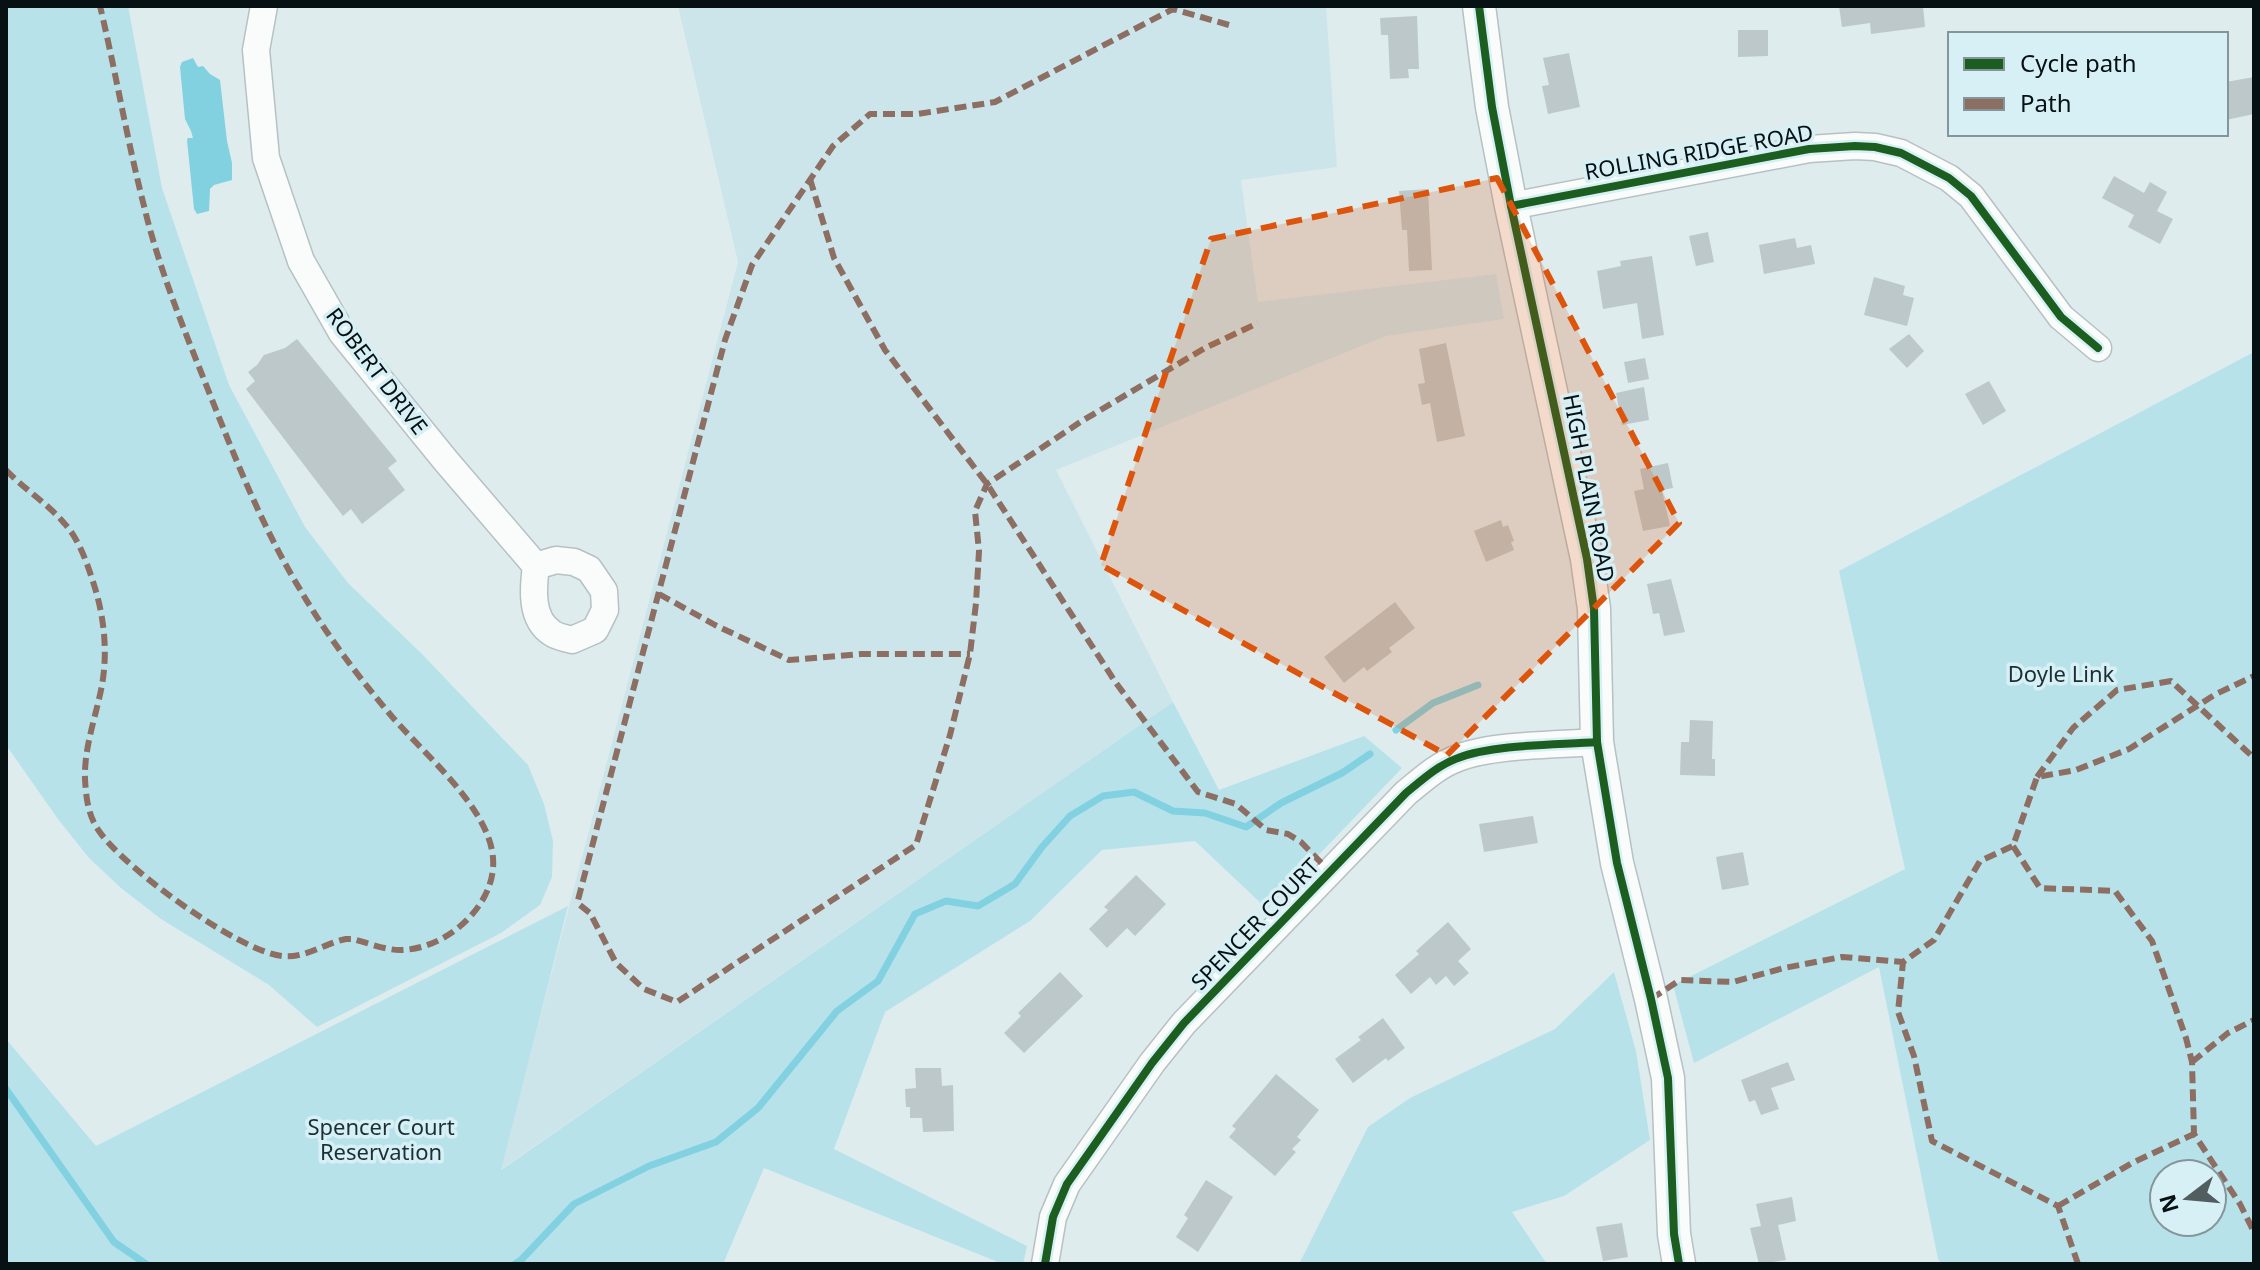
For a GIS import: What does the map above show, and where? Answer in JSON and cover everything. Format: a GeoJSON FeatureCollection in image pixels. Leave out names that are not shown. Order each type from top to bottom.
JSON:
{"type":"FeatureCollection","features":[{"type":"Feature","properties":{"kind":"street","name":"ROBERT DRIVE"},"geometry":{"type":"LineString","coordinates":[[264,6],[256,50],[266,158],[301,261],[342,333],[536,566]]}},
{"type":"Feature","properties":{"kind":"street","name":"HIGH PLAIN ROAD"},"geometry":{"type":"LineString","coordinates":[[1479,6],[1492,107],[1511,206],[1587,559],[1594,609],[1597,742],[1617,863],[1668,1078],[1674,1234],[1679,1264]]}},
{"type":"Feature","properties":{"kind":"street","name":"ROLLING RIDGE ROAD"},"geometry":{"type":"LineString","coordinates":[[1511,206],[1809,149],[1855,146],[1901,153],[1949,178],[1971,196],[2061,317],[2098,348]]}},
{"type":"Feature","properties":{"kind":"street","name":"SPENCER COURT"},"geometry":{"type":"LineString","coordinates":[[1045,1264],[1053,1217],[1067,1184],[1162,1050],[1184,1023],[1406,793],[1439,767],[1469,754],[1597,742]]}},
{"type":"Feature","properties":{"kind":"highlighted area"},"geometry":{"type":"Polygon","coordinates":[[[1497,178],[1679,523],[1447,755],[1101,565],[1211,239],[1497,178]]]}},
{"type":"Feature","properties":{"kind":"shaded area"},"geometry":{"type":"Polygon","coordinates":[[[678,6],[1326,6],[1337,167],[1241,180],[1258,302],[1496,274],[1504,319],[1386,336],[1056,470],[1173,702],[500,1170],[738,262],[678,6]]]}},
{"type":"Feature","properties":{"kind":"green space"},"geometry":{"type":"Polygon","coordinates":[[[6,6],[128,6],[162,188],[229,385],[305,527],[348,583],[422,654],[528,765],[544,804],[553,841],[552,877],[540,905],[501,933],[317,1027],[269,985],[161,919],[121,888],[89,858],[6,745],[6,6]]]}},
{"type":"Feature","properties":{"kind":"green space","name":"Doyle Link"},"geometry":{"type":"Polygon","coordinates":[[[2254,352],[2254,1264],[1942,1264],[1938,1259],[1879,967],[1694,1063],[1673,985],[1905,869],[1839,571],[2254,352]]]}},
{"type":"Feature","properties":{"kind":"green space","name":"Spencer Court Reservation"},"geometry":{"type":"Polygon","coordinates":[[[1173,702],[1219,790],[1364,736],[1402,768],[1267,909],[1195,841],[1102,850],[1030,921],[885,1012],[834,1149],[1027,1246],[1023,1264],[1003,1264],[764,1168],[723,1264],[6,1264],[6,1039],[96,1146],[568,906],[501,1170],[1173,702]]]}},
{"type":"Feature","properties":{"kind":"green space"},"geometry":{"type":"Polygon","coordinates":[[[1614,972],[1636,1051],[1650,1140],[1564,1196],[1512,1212],[1547,1264],[1299,1264],[1368,1127],[1410,1098],[1555,1029],[1614,972]]]}},
{"type":"Feature","properties":{"kind":"water"},"geometry":{"type":"Polygon","coordinates":[[[193,58],[198,67],[203,66],[220,80],[232,163],[232,180],[214,185],[210,189],[209,211],[197,214],[187,140],[193,138],[185,119],[180,67],[182,62],[193,58]]]}},
{"type":"Feature","properties":{"kind":"building"},"geometry":{"type":"Polygon","coordinates":[[[1839,6],[1923,6],[1925,27],[1871,34],[1870,23],[1842,27],[1839,6]]]}},
{"type":"Feature","properties":{"kind":"building"},"geometry":{"type":"Polygon","coordinates":[[[1417,16],[1419,69],[1408,69],[1409,78],[1390,79],[1388,35],[1381,35],[1380,18],[1417,16]]]}},
{"type":"Feature","properties":{"kind":"building"},"geometry":{"type":"Polygon","coordinates":[[[1738,30],[1768,30],[1768,56],[1738,57],[1738,30]]]}},
{"type":"Feature","properties":{"kind":"building"},"geometry":{"type":"Polygon","coordinates":[[[1569,53],[1580,107],[1548,114],[1542,86],[1549,85],[1543,58],[1569,53]]]}},
{"type":"Feature","properties":{"kind":"building"},"geometry":{"type":"Polygon","coordinates":[[[2254,77],[2254,114],[2228,120],[2228,82],[2254,77]]]}},
{"type":"Feature","properties":{"kind":"building"},"geometry":{"type":"Polygon","coordinates":[[[2114,176],[2144,193],[2150,182],[2167,192],[2157,211],[2173,219],[2160,244],[2128,227],[2134,215],[2102,198],[2114,176]]]}},
{"type":"Feature","properties":{"kind":"building"},"geometry":{"type":"Polygon","coordinates":[[[1428,189],[1432,270],[1409,271],[1407,230],[1402,230],[1399,191],[1428,189]]]}},
{"type":"Feature","properties":{"kind":"building"},"geometry":{"type":"Polygon","coordinates":[[[1708,232],[1714,262],[1696,266],[1689,236],[1708,232]]]}},
{"type":"Feature","properties":{"kind":"building"},"geometry":{"type":"Polygon","coordinates":[[[1795,238],[1797,248],[1811,245],[1815,264],[1764,274],[1759,245],[1795,238]]]}},
{"type":"Feature","properties":{"kind":"building"},"geometry":{"type":"Polygon","coordinates":[[[1652,256],[1664,335],[1642,339],[1637,303],[1603,309],[1597,271],[1621,266],[1620,261],[1652,256]]]}},
{"type":"Feature","properties":{"kind":"building"},"geometry":{"type":"Polygon","coordinates":[[[1874,277],[1905,286],[1903,295],[1914,298],[1907,326],[1864,315],[1874,277]]]}},
{"type":"Feature","properties":{"kind":"building"},"geometry":{"type":"Polygon","coordinates":[[[1909,334],[1924,351],[1907,368],[1889,349],[1909,334]]]}},
{"type":"Feature","properties":{"kind":"building"},"geometry":{"type":"Polygon","coordinates":[[[297,339],[397,461],[388,468],[405,490],[362,524],[351,509],[343,516],[246,389],[255,381],[248,372],[264,355],[285,348],[297,339]]]}},
{"type":"Feature","properties":{"kind":"building"},"geometry":{"type":"Polygon","coordinates":[[[1446,343],[1465,436],[1437,442],[1430,403],[1422,405],[1418,384],[1425,383],[1419,349],[1446,343]]]}},
{"type":"Feature","properties":{"kind":"building"},"geometry":{"type":"Polygon","coordinates":[[[1645,358],[1649,379],[1628,383],[1624,362],[1645,358]]]}},
{"type":"Feature","properties":{"kind":"building"},"geometry":{"type":"Polygon","coordinates":[[[1989,381],[2006,411],[1983,425],[1965,394],[1989,381]]]}},
{"type":"Feature","properties":{"kind":"building"},"geometry":{"type":"Polygon","coordinates":[[[1644,387],[1649,420],[1622,425],[1616,393],[1644,387]]]}},
{"type":"Feature","properties":{"kind":"building"},"geometry":{"type":"Polygon","coordinates":[[[1668,463],[1673,488],[1662,490],[1670,526],[1643,531],[1634,491],[1644,489],[1640,469],[1668,463]]]}},
{"type":"Feature","properties":{"kind":"building"},"geometry":{"type":"Polygon","coordinates":[[[1501,520],[1503,527],[1508,525],[1514,550],[1486,562],[1474,531],[1501,520]]]}},
{"type":"Feature","properties":{"kind":"building"},"geometry":{"type":"Polygon","coordinates":[[[1671,579],[1685,632],[1664,636],[1659,613],[1653,614],[1647,584],[1671,579]]]}},
{"type":"Feature","properties":{"kind":"building"},"geometry":{"type":"Polygon","coordinates":[[[1395,602],[1415,628],[1389,648],[1392,652],[1367,671],[1364,667],[1344,683],[1324,657],[1395,602]]]}},
{"type":"Feature","properties":{"kind":"building"},"geometry":{"type":"Polygon","coordinates":[[[1690,720],[1713,721],[1715,776],[1680,775],[1681,742],[1689,742],[1690,720]]]}},
{"type":"Feature","properties":{"kind":"building"},"geometry":{"type":"Polygon","coordinates":[[[1533,816],[1538,843],[1484,852],[1479,824],[1533,816]]]}},
{"type":"Feature","properties":{"kind":"building"},"geometry":{"type":"Polygon","coordinates":[[[1743,852],[1749,885],[1722,890],[1716,857],[1743,852]]]}},
{"type":"Feature","properties":{"kind":"building"},"geometry":{"type":"Polygon","coordinates":[[[1136,875],[1166,904],[1135,936],[1127,928],[1107,948],[1089,929],[1108,910],[1104,907],[1136,875]]]}},
{"type":"Feature","properties":{"kind":"building"},"geometry":{"type":"Polygon","coordinates":[[[1448,922],[1471,949],[1458,961],[1469,973],[1454,986],[1446,976],[1436,985],[1430,977],[1411,994],[1395,975],[1448,922]]]}},
{"type":"Feature","properties":{"kind":"building"},"geometry":{"type":"Polygon","coordinates":[[[1060,972],[1083,996],[1024,1053],[1004,1033],[1021,1016],[1018,1013],[1060,972]]]}},
{"type":"Feature","properties":{"kind":"building"},"geometry":{"type":"Polygon","coordinates":[[[1383,1018],[1405,1048],[1353,1083],[1335,1059],[1361,1040],[1358,1037],[1383,1018]]]}},
{"type":"Feature","properties":{"kind":"building"},"geometry":{"type":"Polygon","coordinates":[[[1788,1062],[1795,1080],[1771,1088],[1779,1109],[1761,1115],[1755,1100],[1749,1102],[1741,1080],[1788,1062]]]}},
{"type":"Feature","properties":{"kind":"building"},"geometry":{"type":"Polygon","coordinates":[[[915,1068],[941,1068],[942,1086],[953,1085],[954,1131],[923,1132],[922,1118],[910,1118],[905,1089],[916,1088],[915,1068]]]}},
{"type":"Feature","properties":{"kind":"building"},"geometry":{"type":"Polygon","coordinates":[[[1276,1074],[1319,1110],[1297,1137],[1301,1140],[1292,1149],[1296,1152],[1275,1176],[1229,1137],[1236,1129],[1232,1126],[1276,1074]]]}},
{"type":"Feature","properties":{"kind":"building"},"geometry":{"type":"Polygon","coordinates":[[[1206,1180],[1233,1197],[1198,1252],[1176,1237],[1188,1218],[1184,1215],[1206,1180]]]}},
{"type":"Feature","properties":{"kind":"building"},"geometry":{"type":"Polygon","coordinates":[[[1792,1197],[1796,1221],[1778,1225],[1786,1260],[1759,1264],[1750,1228],[1761,1226],[1756,1204],[1792,1197]]]}},
{"type":"Feature","properties":{"kind":"building"},"geometry":{"type":"Polygon","coordinates":[[[1622,1223],[1628,1257],[1603,1261],[1596,1227],[1622,1223]]]}},
{"type":"Feature","properties":{"kind":"waterway"},"geometry":{"type":"LineString","coordinates":[[1396,730],[1433,703],[1478,685]]}},
{"type":"Feature","properties":{"kind":"waterway"},"geometry":{"type":"LineString","coordinates":[[515,1264],[574,1204],[649,1166],[716,1142],[758,1108],[837,1011],[878,981],[915,914],[946,901],[978,906],[1015,884],[1070,816],[1103,796],[1134,792],[1173,811],[1205,813],[1246,827],[1281,803],[1342,773],[1370,754]]}},
{"type":"Feature","properties":{"kind":"waterway"},"geometry":{"type":"LineString","coordinates":[[6,1089],[114,1242],[146,1264]]}},
{"type":"Feature","properties":{"kind":"marked path"},"geometry":{"type":"LineString","coordinates":[[6,470],[70,530],[83,554],[95,588],[105,652],[101,690],[86,757],[85,786],[92,819],[112,847],[156,885],[211,924],[238,940],[282,956],[306,953],[346,939],[394,950],[417,948],[451,933],[465,922],[487,892],[492,875],[489,838],[480,819],[452,781],[389,713],[331,638],[286,566],[260,513],[186,335],[156,250],[100,6]]}},
{"type":"Feature","properties":{"kind":"marked path"},"geometry":{"type":"LineString","coordinates":[[1229,25],[1173,9],[995,102],[917,114],[870,114],[833,146],[752,265],[725,340],[578,900],[590,913],[616,963],[644,989],[677,1002],[916,845],[950,735],[970,654],[979,551],[975,511],[987,484],[1082,421],[1205,348],[1258,323]]}},
{"type":"Feature","properties":{"kind":"marked path"},"geometry":{"type":"LineString","coordinates":[[810,179],[834,258],[885,350],[987,484],[1116,683],[1198,792],[1236,804],[1266,830],[1288,834],[1301,842],[1330,872]]}},
{"type":"Feature","properties":{"kind":"marked path"},"geometry":{"type":"LineString","coordinates":[[659,594],[789,660],[861,654],[970,654]]}},
{"type":"Feature","properties":{"kind":"marked path"},"geometry":{"type":"LineString","coordinates":[[2078,1264],[2058,1206],[1932,1141],[1914,1056],[1898,1012],[1903,962],[1934,940],[1980,861],[2013,846],[2037,777],[2076,770],[2129,749],[2216,694],[2254,676]]}},
{"type":"Feature","properties":{"kind":"marked path"},"geometry":{"type":"LineString","coordinates":[[2037,777],[2073,728],[2117,690],[2171,681],[2254,758]]}},
{"type":"Feature","properties":{"kind":"marked path"},"geometry":{"type":"LineString","coordinates":[[2013,846],[2040,888],[2115,891],[2152,941],[2192,1062],[2194,1134],[2240,1204],[2254,1232]]}},
{"type":"Feature","properties":{"kind":"marked path"},"geometry":{"type":"LineString","coordinates":[[1651,999],[1680,980],[1733,982],[1842,957],[1903,962]]}},
{"type":"Feature","properties":{"kind":"marked path"},"geometry":{"type":"LineString","coordinates":[[2192,1062],[2228,1033],[2254,1020]]}},
{"type":"Feature","properties":{"kind":"marked path"},"geometry":{"type":"LineString","coordinates":[[2058,1206],[2132,1163],[2194,1134]]}},
{"type":"Feature","properties":{"kind":"cycle path"},"geometry":{"type":"LineString","coordinates":[[1479,6],[1492,107],[1511,206],[1587,559],[1594,609],[1597,742],[1617,863],[1668,1078],[1674,1234],[1679,1264]]}},
{"type":"Feature","properties":{"kind":"cycle path"},"geometry":{"type":"LineString","coordinates":[[1511,206],[1809,149],[1855,146],[1901,153],[1949,178],[1971,196],[2061,317],[2098,348]]}},
{"type":"Feature","properties":{"kind":"cycle path"},"geometry":{"type":"LineString","coordinates":[[1045,1264],[1053,1217],[1067,1184],[1152,1063],[1184,1023],[1406,793],[1430,773],[1473,753],[1597,742]]}}]}
